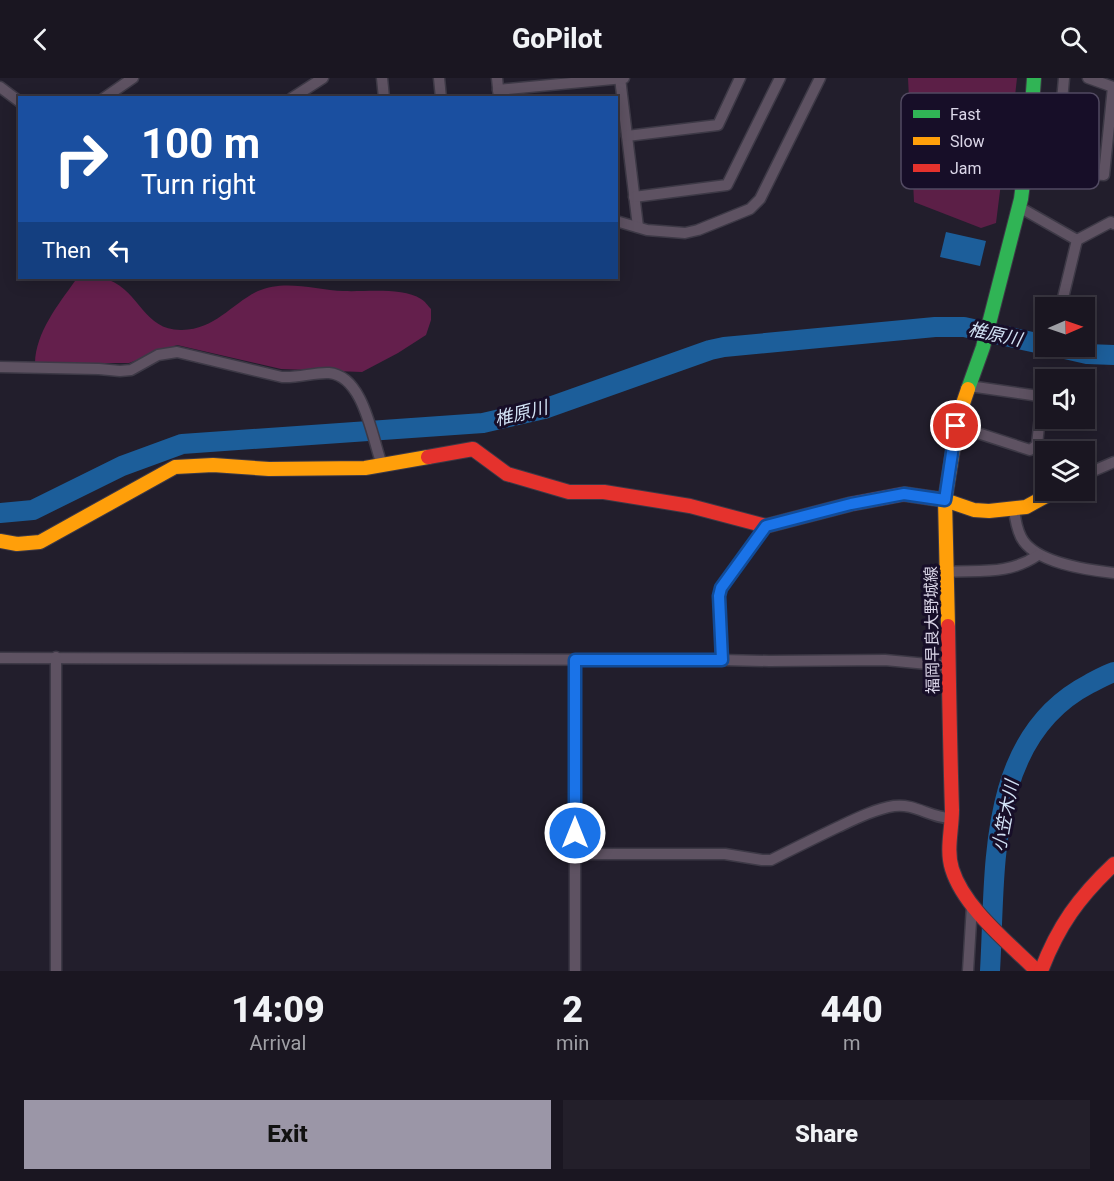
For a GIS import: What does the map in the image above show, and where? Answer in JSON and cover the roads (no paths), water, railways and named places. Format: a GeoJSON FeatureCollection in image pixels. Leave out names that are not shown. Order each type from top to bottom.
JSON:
{"type":"FeatureCollection","features":[{"type":"Feature","properties":{"kind":"street"},"geometry":{"type":"LineString","coordinates":[[107,96],[134,78]]}},
{"type":"Feature","properties":{"kind":"street"},"geometry":{"type":"LineString","coordinates":[[295,96],[324,78]]}},
{"type":"Feature","properties":{"kind":"street"},"geometry":{"type":"LineString","coordinates":[[382,78],[384,96]]}},
{"type":"Feature","properties":{"kind":"street"},"geometry":{"type":"LineString","coordinates":[[439,78],[441,96]]}},
{"type":"Feature","properties":{"kind":"street"},"geometry":{"type":"LineString","coordinates":[[497,78],[498,94],[557,81],[621,78],[638,227]]}},
{"type":"Feature","properties":{"kind":"street"},"geometry":{"type":"LineString","coordinates":[[627,135],[718,125],[740,78]]}},
{"type":"Feature","properties":{"kind":"street"},"geometry":{"type":"LineString","coordinates":[[634,196],[727,185],[780,78]]}},
{"type":"Feature","properties":{"kind":"street"},"geometry":{"type":"LineString","coordinates":[[618,222],[638,227],[685,233],[698,230],[750,208],[760,199],[820,78]]}},
{"type":"Feature","properties":{"kind":"street"},"geometry":{"type":"LineString","coordinates":[[1033,93],[1034,78]]}},
{"type":"Feature","properties":{"kind":"street"},"geometry":{"type":"LineString","coordinates":[[1062,93],[1064,78]]}},
{"type":"Feature","properties":{"kind":"street"},"geometry":{"type":"LineString","coordinates":[[1088,78],[1113,87],[1104,175],[1099,175]]}},
{"type":"Feature","properties":{"kind":"street"},"geometry":{"type":"LineString","coordinates":[[557,81],[558,96]]}},
{"type":"Feature","properties":{"kind":"street"},"geometry":{"type":"LineString","coordinates":[[0,87],[18,100]]}},
{"type":"Feature","properties":{"kind":"street"},"geometry":{"type":"LineString","coordinates":[[1021,189],[1019,207],[1077,240]]}},
{"type":"Feature","properties":{"kind":"street","name":"福岡早良大野城線"},"geometry":{"type":"LineString","coordinates":[[1019,207],[983,347],[956,426],[945,500],[951,818],[949,856],[961,891],[974,907],[1039,971]]}},
{"type":"Feature","properties":{"kind":"street"},"geometry":{"type":"LineString","coordinates":[[1063,297],[1077,240],[1105,224],[1111,222],[1114,224]]}},
{"type":"Feature","properties":{"kind":"street"},"geometry":{"type":"LineString","coordinates":[[0,367],[120,371],[130,370],[158,355],[177,352],[282,377],[336,374],[346,379],[362,403],[382,465]]}},
{"type":"Feature","properties":{"kind":"street"},"geometry":{"type":"LineString","coordinates":[[969,386],[1035,396]]}},
{"type":"Feature","properties":{"kind":"street"},"geometry":{"type":"LineString","coordinates":[[956,426],[1030,450],[1037,445],[1039,429]]}},
{"type":"Feature","properties":{"kind":"street"},"geometry":{"type":"LineString","coordinates":[[0,541],[16,544],[40,542],[175,467],[213,465],[269,468],[364,468],[473,449],[507,474],[569,492],[604,492],[690,506],[766,526],[851,504],[904,494],[945,500],[974,510],[1014,509],[1038,501]]}},
{"type":"Feature","properties":{"kind":"street"},"geometry":{"type":"LineString","coordinates":[[1095,470],[1114,462]]}},
{"type":"Feature","properties":{"kind":"street"},"geometry":{"type":"LineString","coordinates":[[1014,509],[1021,537],[1033,552],[1061,563],[1114,573]]}},
{"type":"Feature","properties":{"kind":"street"},"geometry":{"type":"LineString","coordinates":[[722,660],[719,596],[721,588],[766,526]]}},
{"type":"Feature","properties":{"kind":"street"},"geometry":{"type":"LineString","coordinates":[[947,572],[986,572],[1017,567],[1038,555]]}},
{"type":"Feature","properties":{"kind":"street"},"geometry":{"type":"LineString","coordinates":[[56,657],[56,971]]}},
{"type":"Feature","properties":{"kind":"street"},"geometry":{"type":"LineString","coordinates":[[0,658],[780,662],[885,660],[949,666]]}},
{"type":"Feature","properties":{"kind":"street"},"geometry":{"type":"LineString","coordinates":[[575,660],[575,971]]}},
{"type":"Feature","properties":{"kind":"street"},"geometry":{"type":"LineString","coordinates":[[575,854],[725,854],[771,860],[858,818],[894,806],[910,806],[930,812],[940,818],[951,818]]}},
{"type":"Feature","properties":{"kind":"street"},"geometry":{"type":"LineString","coordinates":[[1039,971],[1060,924],[1073,905],[1090,885],[1114,864]]}},
{"type":"Feature","properties":{"kind":"street"},"geometry":{"type":"LineString","coordinates":[[968,971],[974,907]]}},
{"type":"Feature","properties":{"kind":"water"},"geometry":{"type":"Polygon","coordinates":[[[946,232],[986,241],[980,266],[940,257],[946,232]]]}},
{"type":"Feature","properties":{"kind":"waterway","name":"椎原川"},"geometry":{"type":"LineString","coordinates":[[0,513],[33,510],[122,466],[182,444],[483,423],[544,409],[724,347],[935,327],[964,327],[1035,343]]}},
{"type":"Feature","properties":{"kind":"waterway","name":"椎原川"},"geometry":{"type":"LineString","coordinates":[[1095,354],[1114,355]]}},
{"type":"Feature","properties":{"kind":"waterway","name":"小笠木川"},"geometry":{"type":"LineString","coordinates":[[990,971],[997,850],[1003,810],[1014,772],[1030,738],[1055,708],[1089,684],[1114,672]]}}]}
